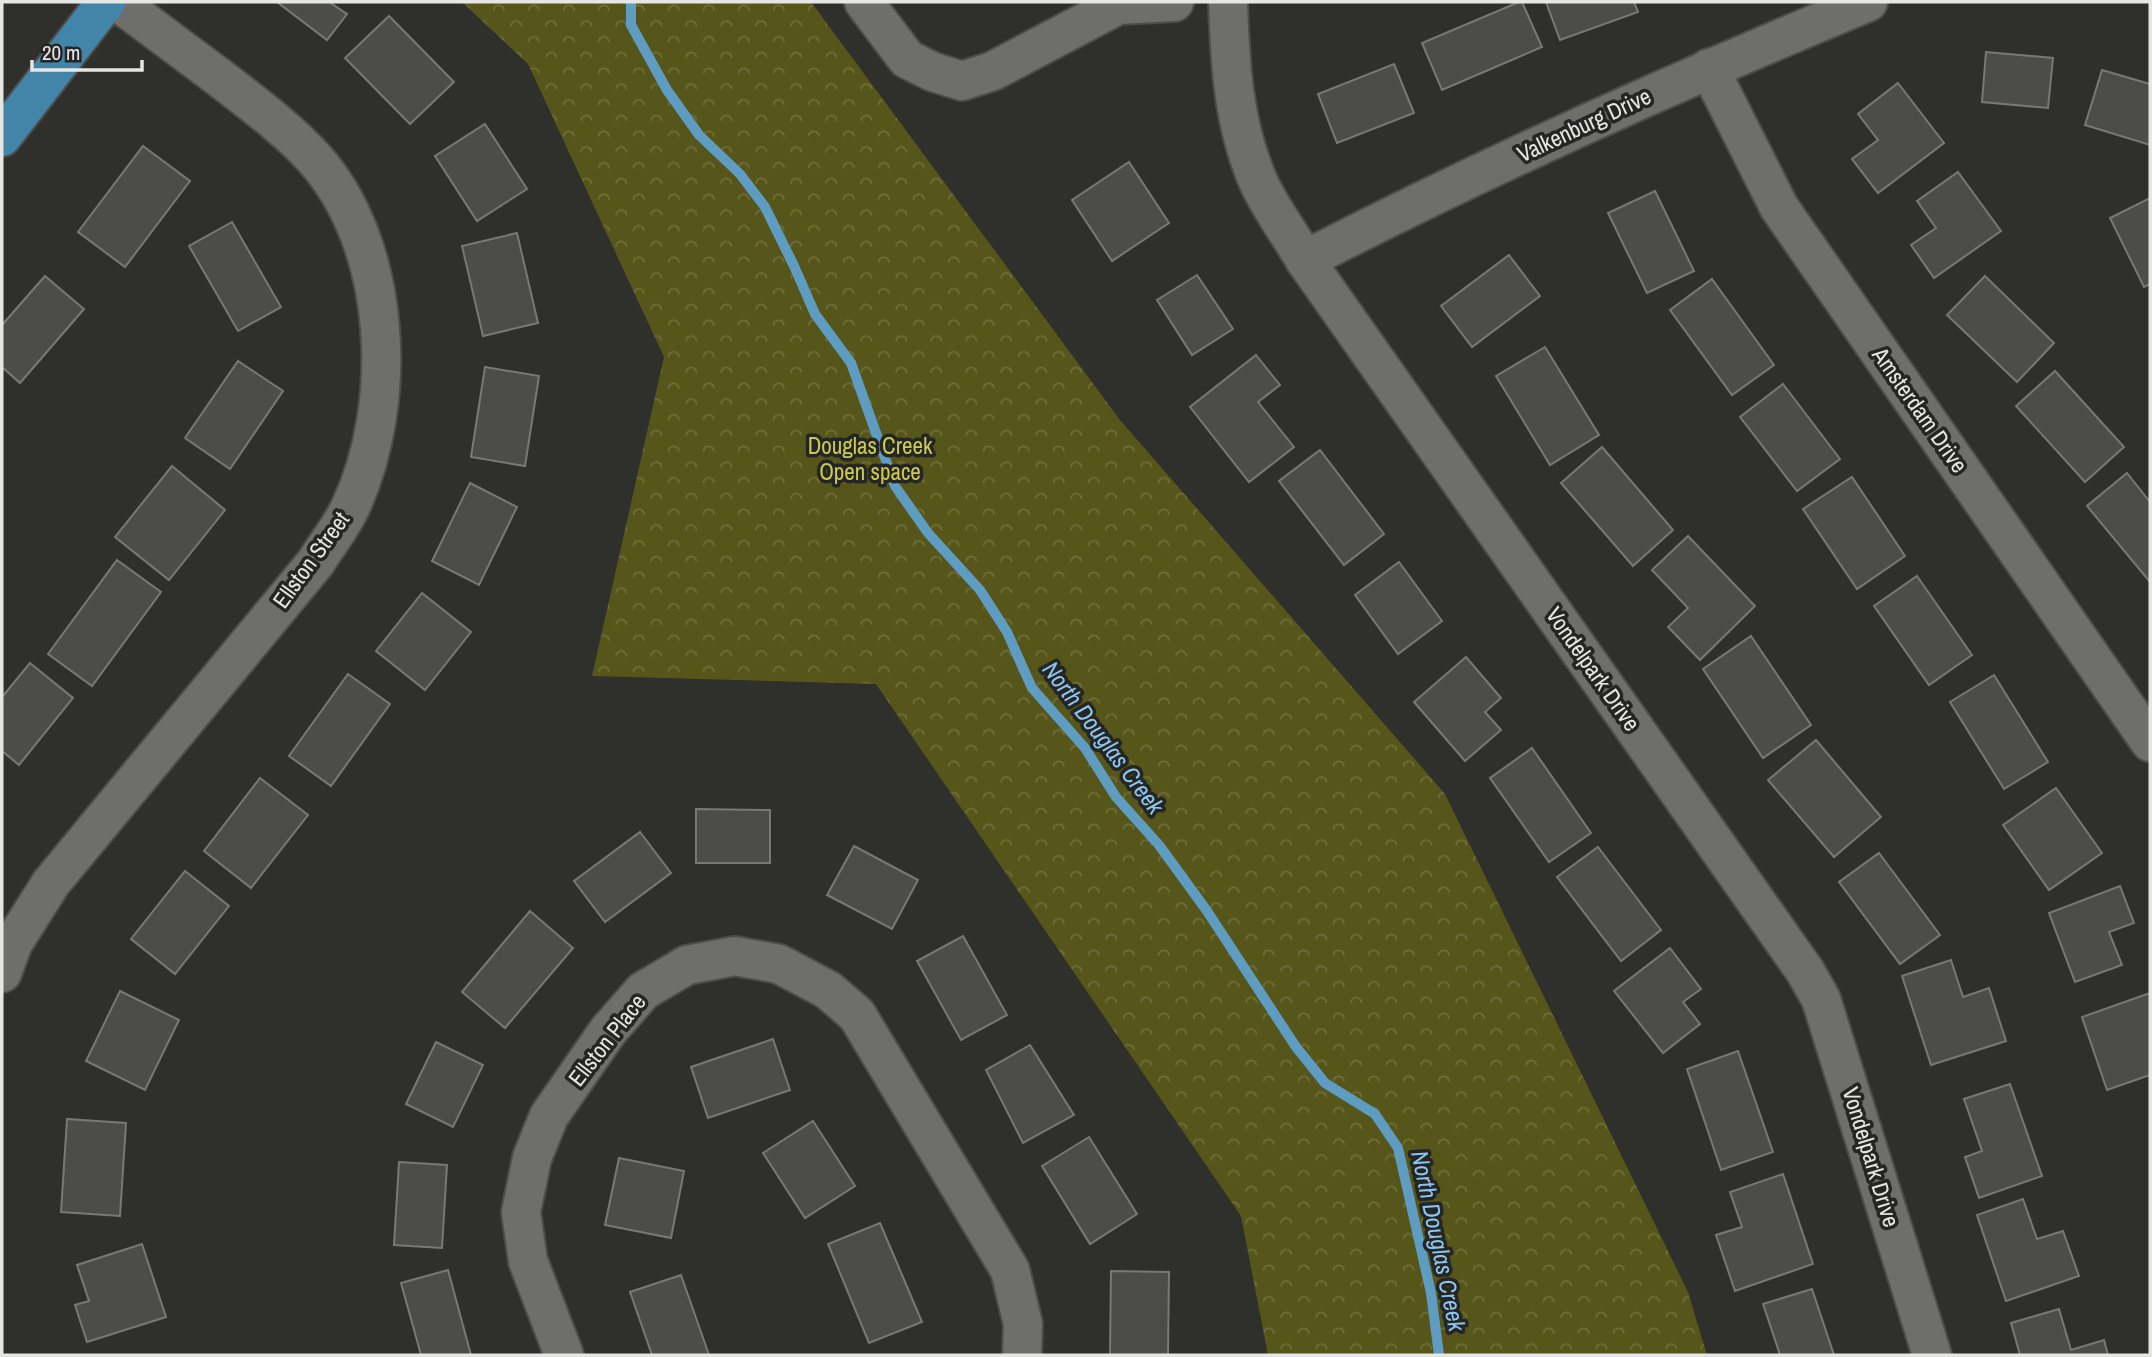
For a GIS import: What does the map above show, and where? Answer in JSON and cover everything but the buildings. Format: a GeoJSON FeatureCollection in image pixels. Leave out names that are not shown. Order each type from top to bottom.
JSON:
{"type":"FeatureCollection","features":[{"type":"Feature","properties":{"kind":"main road"},"geometry":{"type":"LineString","coordinates":[[2,137],[106,2]]}},
{"type":"Feature","properties":{"kind":"street","name":"Ellston Street"},"geometry":{"type":"LineString","coordinates":[[2,973],[13,943],[51,884],[316,562],[350,509],[372,446],[377,415],[381,354],[379,307],[366,250],[329,177],[313,157],[271,117],[118,2]]}},
{"type":"Feature","properties":{"kind":"street"},"geometry":{"type":"LineString","coordinates":[[864,2],[907,59],[933,72],[962,80],[993,71],[1117,3],[1174,2]]}},
{"type":"Feature","properties":{"kind":"street","name":"Vondelpark Drive"},"geometry":{"type":"LineString","coordinates":[[1228,2],[1230,71],[1239,125],[1259,182],[1305,260],[1797,959],[1821,999],[1932,1355]]}},
{"type":"Feature","properties":{"kind":"street","name":"Valkenburg Drive"},"geometry":{"type":"LineString","coordinates":[[1305,260],[1445,188],[1709,68],[1868,2]]}},
{"type":"Feature","properties":{"kind":"street","name":"Amsterdam Drive"},"geometry":{"type":"LineString","coordinates":[[1709,68],[1779,207],[2150,741]]}},
{"type":"Feature","properties":{"kind":"street","name":"Ellston Place"},"geometry":{"type":"LineString","coordinates":[[564,1355],[528,1261],[521,1212],[532,1158],[549,1116],[608,1031],[643,991],[687,965],[736,956],[779,964],[828,990],[857,1015],[1010,1270],[1023,1324],[1022,1355]]}},
{"type":"Feature","properties":{"kind":"green space","name":"Douglas Creek Open space"},"geometry":{"type":"Polygon","coordinates":[[[462,2],[811,2],[1120,420],[1445,794],[1688,1292],[1707,1355],[1268,1355],[1241,1216],[876,684],[592,676],[664,357],[528,64],[462,2]]]}},
{"type":"Feature","properties":{"kind":"waterway","name":"North Douglas Creek"},"geometry":{"type":"LineString","coordinates":[[631,2],[631,25],[667,90],[699,135],[740,174],[765,207],[815,314],[851,363],[895,486],[928,533],[980,590],[1007,632],[1032,688],[1085,748],[1116,797],[1159,845],[1207,911],[1296,1047],[1325,1083],[1375,1114],[1398,1148],[1431,1293],[1439,1355]]}}]}
